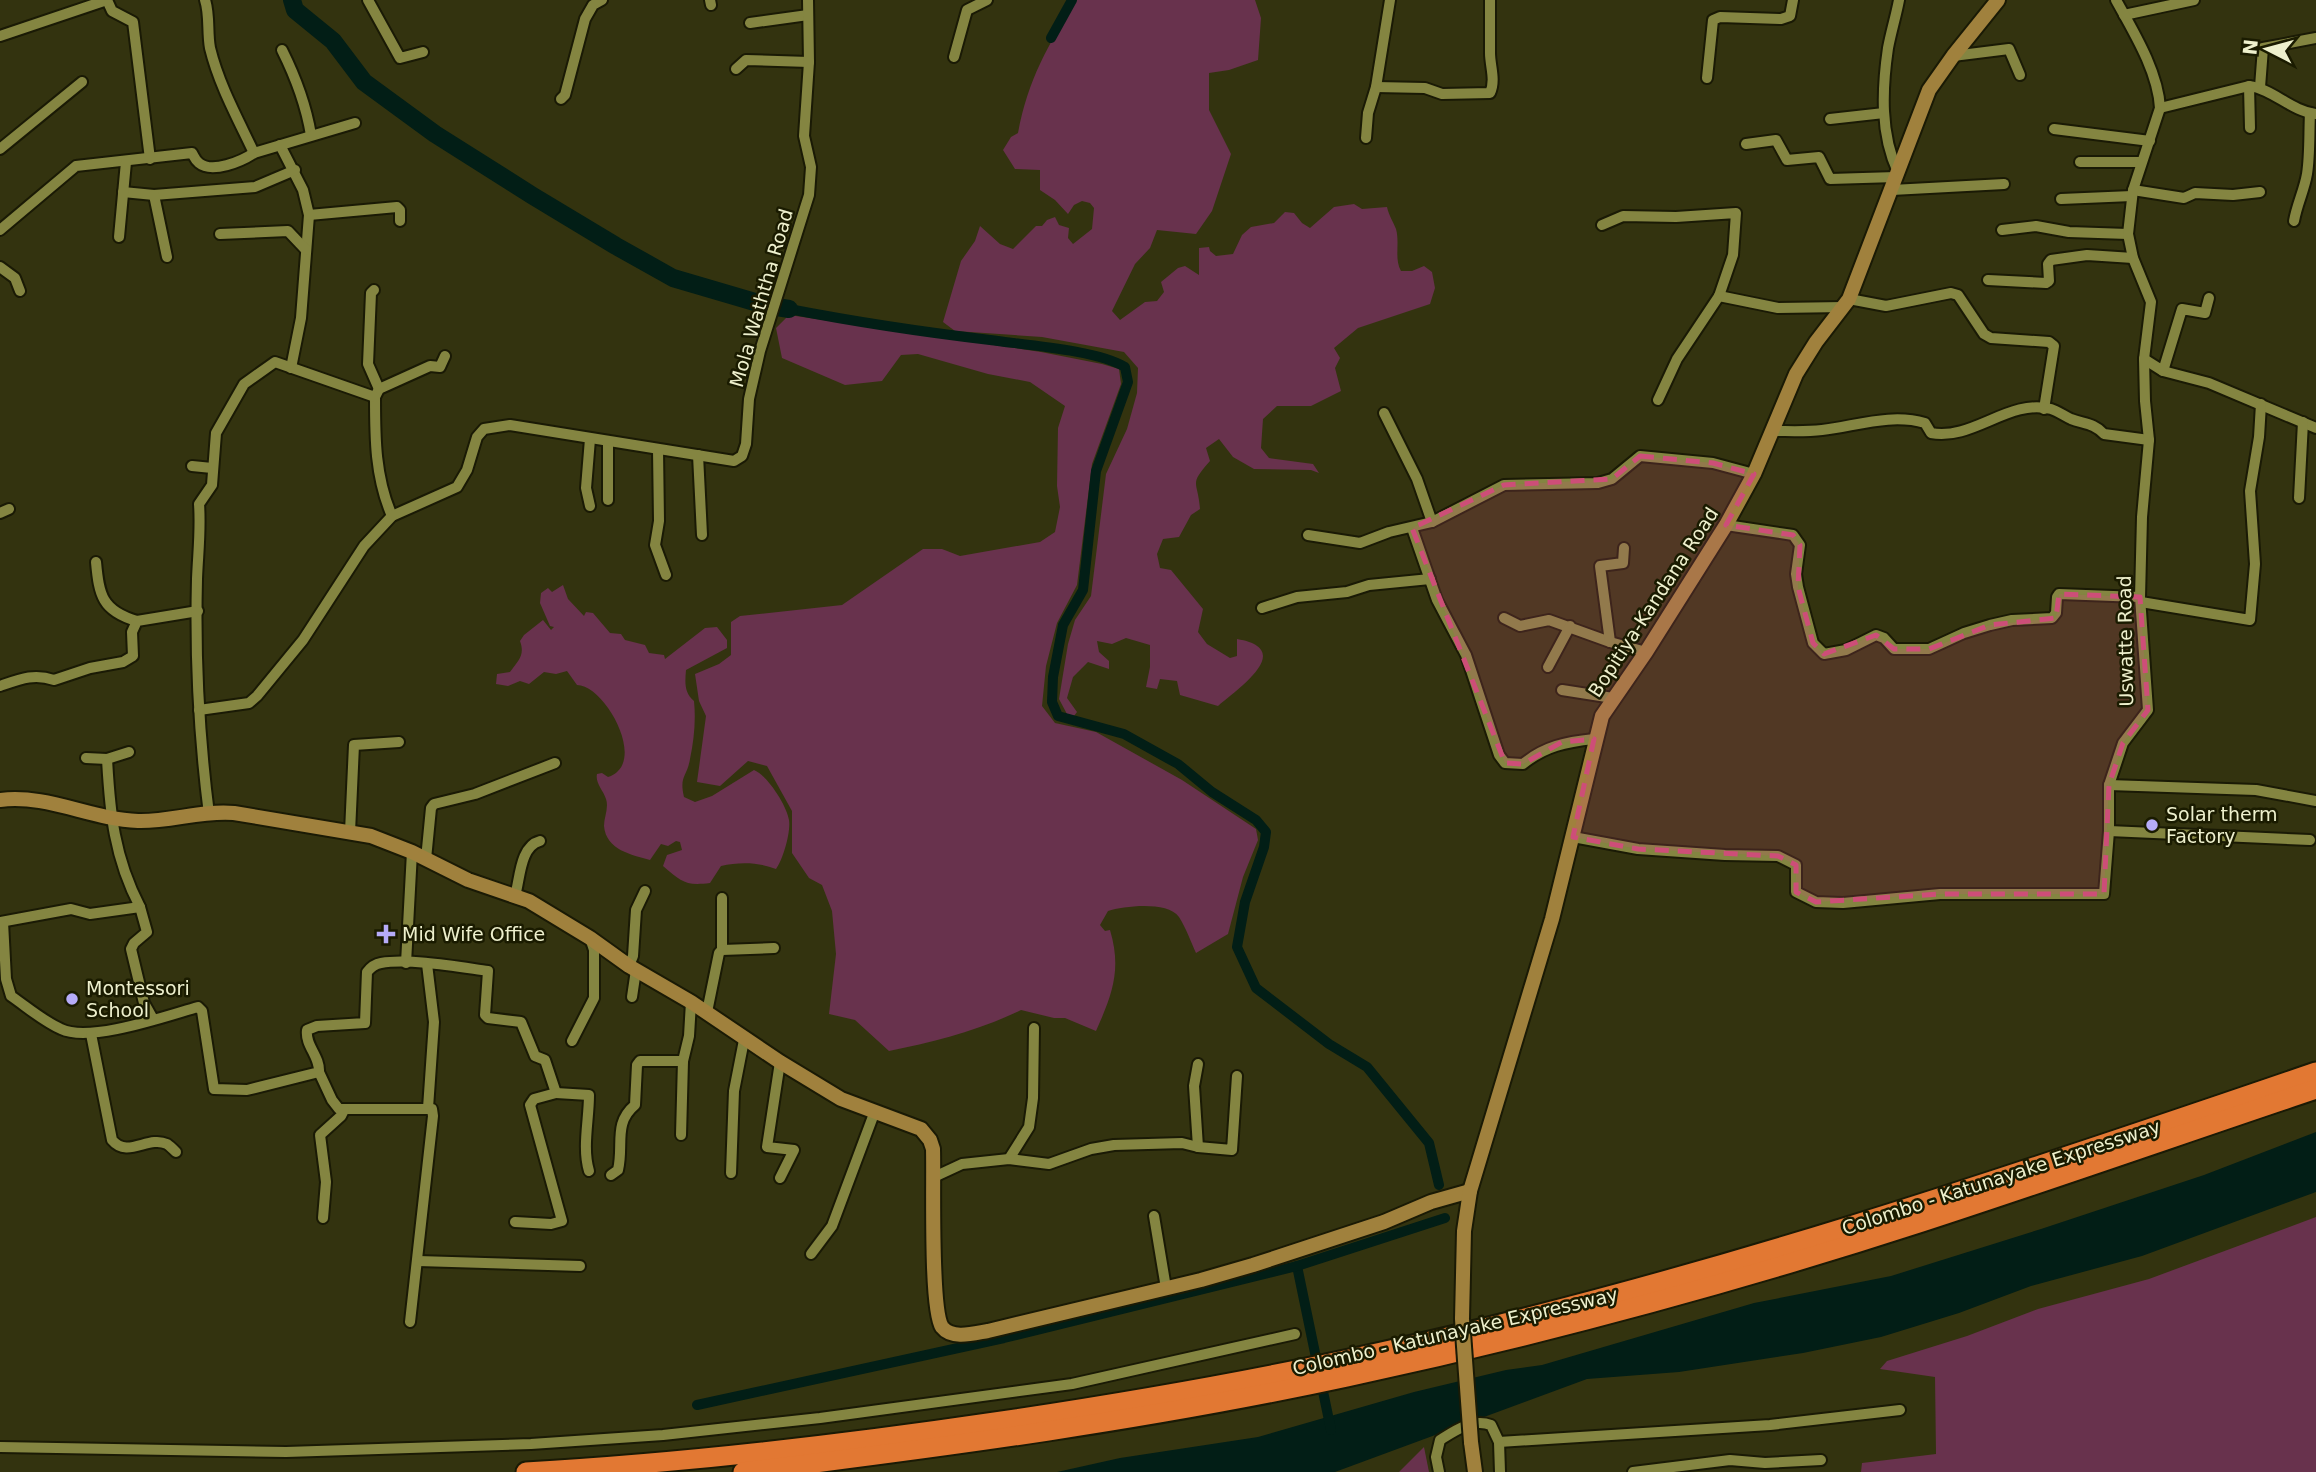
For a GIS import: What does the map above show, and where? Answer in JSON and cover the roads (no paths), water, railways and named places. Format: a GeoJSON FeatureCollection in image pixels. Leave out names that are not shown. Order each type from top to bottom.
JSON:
{"type":"FeatureCollection","features":[{"type":"Feature","properties":{"kind":"highway","name":"Colombo - Katunayake Expressway"},"geometry":{"type":"LineString","coordinates":[[526,1472],[614,1467],[869,1440],[1320,1373],[1781,1247],[1973,1188],[2316,1073]]}},
{"type":"Feature","properties":{"kind":"highway","name":"Colombo - Katunayake Expressway"},"geometry":{"type":"LineString","coordinates":[[743,1472],[916,1451],[1087,1425],[1320,1373],[1527,1334],[1725,1281],[1919,1223],[2316,1089]]}},
{"type":"Feature","properties":{"kind":"street"},"geometry":{"type":"LineString","coordinates":[[0,36],[107,0],[112,11],[133,22],[150,159]]}},
{"type":"Feature","properties":{"kind":"street"},"geometry":{"type":"LineString","coordinates":[[205,0],[211,50],[227,98],[254,153]]}},
{"type":"Feature","properties":{"kind":"street"},"geometry":{"type":"LineString","coordinates":[[368,0],[400,58],[423,52]]}},
{"type":"Feature","properties":{"kind":"street"},"geometry":{"type":"LineString","coordinates":[[561,99],[565,95],[585,19],[593,5],[602,0]]}},
{"type":"Feature","properties":{"kind":"street","name":"Mola Waththa Road"},"geometry":{"type":"LineString","coordinates":[[392,516],[457,487],[467,470],[477,437],[484,429],[510,425],[734,461],[742,456],[746,444],[749,399],[772,306],[809,195],[811,167],[804,136],[809,62],[808,0]]}},
{"type":"Feature","properties":{"kind":"street"},"geometry":{"type":"LineString","coordinates":[[954,57],[967,10],[987,0]]}},
{"type":"Feature","properties":{"kind":"street"},"geometry":{"type":"LineString","coordinates":[[1366,138],[1368,113],[1376,86],[1390,0]]}},
{"type":"Feature","properties":{"kind":"street"},"geometry":{"type":"LineString","coordinates":[[1376,86],[1424,88],[1442,94],[1490,93],[1493,80],[1490,57],[1490,0]]}},
{"type":"Feature","properties":{"kind":"street"},"geometry":{"type":"LineString","coordinates":[[1707,78],[1713,20],[1720,17],[1781,19],[1790,16],[1793,0]]}},
{"type":"Feature","properties":{"kind":"street"},"geometry":{"type":"LineString","coordinates":[[1895,180],[1884,130],[1884,113],[1888,49],[1899,0]]}},
{"type":"Feature","properties":{"kind":"street","name":"Bopitiya-Kandana Road"},"geometry":{"type":"LineString","coordinates":[[1475,1472],[1462,1319],[1464,1231],[1470,1191],[1552,919],[1594,739],[1602,716],[1726,525],[1754,474],[1796,374],[1846,303],[1929,90],[1953,55],[1998,0]]}},
{"type":"Feature","properties":{"kind":"street"},"geometry":{"type":"LineString","coordinates":[[2116,0],[2135,32],[2159,95],[2160,108],[2255,87],[2284,103],[2313,114],[2308,173],[2302,197],[2297,203],[2294,221]]}},
{"type":"Feature","properties":{"kind":"street"},"geometry":{"type":"LineString","coordinates":[[2124,15],[2194,0]]}},
{"type":"Feature","properties":{"kind":"street"},"geometry":{"type":"LineString","coordinates":[[750,23],[808,15]]}},
{"type":"Feature","properties":{"kind":"street"},"geometry":{"type":"LineString","coordinates":[[2250,128],[2263,48],[2316,38]]}},
{"type":"Feature","properties":{"kind":"street"},"geometry":{"type":"LineString","coordinates":[[1953,55],[2009,49],[2020,75]]}},
{"type":"Feature","properties":{"kind":"street"},"geometry":{"type":"LineString","coordinates":[[282,50],[295,75],[311,135]]}},
{"type":"Feature","properties":{"kind":"street"},"geometry":{"type":"LineString","coordinates":[[736,69],[746,60],[809,62]]}},
{"type":"Feature","properties":{"kind":"street"},"geometry":{"type":"LineString","coordinates":[[0,149],[82,82]]}},
{"type":"Feature","properties":{"kind":"street","name":"Uswatte Road"},"geometry":{"type":"LineString","coordinates":[[1573,837],[1638,849],[1778,856],[1796,865],[1796,892],[1816,902],[1843,903],[1940,894],[2104,894],[2109,831],[2109,785],[2123,743],[2148,710],[2141,600],[2142,517],[2150,440],[2145,401],[2144,359],[2151,302],[2133,258],[2128,234],[2132,193],[2160,108]]}},
{"type":"Feature","properties":{"kind":"street"},"geometry":{"type":"LineString","coordinates":[[1830,119],[1884,113]]}},
{"type":"Feature","properties":{"kind":"street"},"geometry":{"type":"LineString","coordinates":[[0,230],[76,166],[192,153],[200,164],[212,167],[245,159],[254,153],[355,122]]}},
{"type":"Feature","properties":{"kind":"street"},"geometry":{"type":"LineString","coordinates":[[2054,129],[2150,141]]}},
{"type":"Feature","properties":{"kind":"street"},"geometry":{"type":"LineString","coordinates":[[1746,144],[1776,140],[1787,160],[1819,157],[1830,179],[2004,184]]}},
{"type":"Feature","properties":{"kind":"street"},"geometry":{"type":"LineString","coordinates":[[280,145],[295,170],[309,215],[301,318],[291,368]]}},
{"type":"Feature","properties":{"kind":"street"},"geometry":{"type":"LineString","coordinates":[[119,237],[126,162]]}},
{"type":"Feature","properties":{"kind":"street"},"geometry":{"type":"LineString","coordinates":[[2080,162],[2141,162]]}},
{"type":"Feature","properties":{"kind":"street"},"geometry":{"type":"LineString","coordinates":[[123,192],[154,195],[255,187],[295,170]]}},
{"type":"Feature","properties":{"kind":"street"},"geometry":{"type":"LineString","coordinates":[[2062,198],[2132,193],[2184,198],[2195,193],[2233,195],[2260,192]]}},
{"type":"Feature","properties":{"kind":"street"},"geometry":{"type":"LineString","coordinates":[[154,195],[167,257]]}},
{"type":"Feature","properties":{"kind":"street"},"geometry":{"type":"LineString","coordinates":[[309,215],[397,208],[400,210],[400,221]]}},
{"type":"Feature","properties":{"kind":"street"},"geometry":{"type":"LineString","coordinates":[[1602,225],[1623,216],[1736,213],[1733,255],[1719,296],[1677,359],[1658,400]]}},
{"type":"Feature","properties":{"kind":"street"},"geometry":{"type":"LineString","coordinates":[[2002,230],[2036,226],[2069,232],[2128,234]]}},
{"type":"Feature","properties":{"kind":"street"},"geometry":{"type":"LineString","coordinates":[[220,234],[288,231],[306,250]]}},
{"type":"Feature","properties":{"kind":"street"},"geometry":{"type":"LineString","coordinates":[[1988,280],[2046,283],[2049,281],[2048,264],[2051,260],[2087,255],[2133,258]]}},
{"type":"Feature","properties":{"kind":"street"},"geometry":{"type":"LineString","coordinates":[[0,267],[15,278],[20,291]]}},
{"type":"Feature","properties":{"kind":"street"},"geometry":{"type":"LineString","coordinates":[[199,710],[249,703],[257,696],[303,639],[364,546],[392,516],[386,503],[376,458],[377,393],[368,364],[371,293],[374,290]]}},
{"type":"Feature","properties":{"kind":"street"},"geometry":{"type":"LineString","coordinates":[[1719,296],[1779,308],[1846,303],[1886,306],[1951,293],[1958,295],[1984,334],[1991,338],[2049,342],[2054,346],[2044,409]]}},
{"type":"Feature","properties":{"kind":"street"},"geometry":{"type":"LineString","coordinates":[[2163,370],[2182,309],[2205,313],[2209,298]]}},
{"type":"Feature","properties":{"kind":"street"},"geometry":{"type":"LineString","coordinates":[[209,814],[200,747],[197,578],[201,529],[199,504],[212,485],[216,433],[244,384],[275,362],[377,393],[430,366],[440,367],[445,356]]}},
{"type":"Feature","properties":{"kind":"street"},"geometry":{"type":"LineString","coordinates":[[2144,359],[2163,370],[2209,383],[2316,428]]}},
{"type":"Feature","properties":{"kind":"street"},"geometry":{"type":"LineString","coordinates":[[1726,525],[1793,536],[1800,545],[1796,574],[1801,598],[1813,643],[1824,654],[1846,650],[1876,635],[1884,638],[1894,649],[1929,649],[1990,625],[2012,620],[2052,618],[2056,613],[2059,594],[2141,600],[2250,620],[2255,564],[2250,491],[2259,437],[2261,404]]}},
{"type":"Feature","properties":{"kind":"street"},"geometry":{"type":"LineString","coordinates":[[1773,431],[1820,431],[1886,419],[1910,419],[1925,423],[1931,433],[1945,436],[1963,432],[2024,408],[2050,409],[2073,420],[2096,425],[2104,435],[2150,440]]}},
{"type":"Feature","properties":{"kind":"street"},"geometry":{"type":"LineString","coordinates":[[1384,413],[1417,479],[1432,522]]}},
{"type":"Feature","properties":{"kind":"street"},"geometry":{"type":"LineString","coordinates":[[2299,498],[2303,422]]}},
{"type":"Feature","properties":{"kind":"street"},"geometry":{"type":"LineString","coordinates":[[590,439],[586,488],[590,506]]}},
{"type":"Feature","properties":{"kind":"street"},"geometry":{"type":"LineString","coordinates":[[608,442],[608,500]]}},
{"type":"Feature","properties":{"kind":"street"},"geometry":{"type":"LineString","coordinates":[[658,450],[659,521],[655,545],[666,575]]}},
{"type":"Feature","properties":{"kind":"street"},"geometry":{"type":"LineString","coordinates":[[698,455],[702,535]]}},
{"type":"Feature","properties":{"kind":"street"},"geometry":{"type":"LineString","coordinates":[[1308,535],[1360,543],[1389,532],[1432,522],[1504,485],[1598,483],[1612,479],[1640,456],[1713,463],[1754,474]]}},
{"type":"Feature","properties":{"kind":"street"},"geometry":{"type":"LineString","coordinates":[[192,466],[212,468]]}},
{"type":"Feature","properties":{"kind":"street"},"geometry":{"type":"LineString","coordinates":[[1412,528],[1437,600],[1466,655],[1499,755],[1505,763],[1523,764],[1537,752],[1562,742],[1594,739]]}},
{"type":"Feature","properties":{"kind":"street"},"geometry":{"type":"LineString","coordinates":[[1611,642],[1600,566],[1623,563],[1624,548]]}},
{"type":"Feature","properties":{"kind":"street"},"geometry":{"type":"LineString","coordinates":[[96,562],[99,591],[108,605],[122,617],[137,621],[198,611]]}},
{"type":"Feature","properties":{"kind":"street"},"geometry":{"type":"LineString","coordinates":[[1262,608],[1297,597],[1347,592],[1369,585],[1430,579]]}},
{"type":"Feature","properties":{"kind":"street"},"geometry":{"type":"LineString","coordinates":[[1504,618],[1520,626],[1549,620],[1570,625],[1611,642],[1646,652]]}},
{"type":"Feature","properties":{"kind":"street"},"geometry":{"type":"LineString","coordinates":[[0,686],[30,676],[41,675],[54,680],[90,668],[123,662],[133,656],[132,632],[137,621]]}},
{"type":"Feature","properties":{"kind":"street"},"geometry":{"type":"LineString","coordinates":[[1548,667],[1570,625]]}},
{"type":"Feature","properties":{"kind":"street"},"geometry":{"type":"LineString","coordinates":[[1562,690],[1613,698]]}},
{"type":"Feature","properties":{"kind":"street"},"geometry":{"type":"LineString","coordinates":[[350,832],[354,745],[399,742]]}},
{"type":"Feature","properties":{"kind":"street"},"geometry":{"type":"LineString","coordinates":[[86,758],[107,758],[129,752]]}},
{"type":"Feature","properties":{"kind":"street"},"geometry":{"type":"LineString","coordinates":[[107,758],[110,817],[115,842],[147,932],[131,949],[144,1003],[153,1019]]}},
{"type":"Feature","properties":{"kind":"street"},"geometry":{"type":"LineString","coordinates":[[426,859],[431,808],[434,804],[475,794],[555,763]]}},
{"type":"Feature","properties":{"kind":"street"},"geometry":{"type":"LineString","coordinates":[[2109,785],[2256,790],[2316,801]]}},
{"type":"Feature","properties":{"kind":"street"},"geometry":{"type":"LineString","coordinates":[[0,800],[35,799],[138,821],[234,813],[372,836],[412,852],[468,880],[543,909],[707,1012],[744,1040],[841,1099],[915,1126],[926,1133],[933,1149],[938,1304],[942,1326],[948,1332],[965,1334],[988,1331],[1166,1288],[1290,1254],[1384,1222],[1431,1202],[1470,1191]]}},
{"type":"Feature","properties":{"kind":"street"},"geometry":{"type":"LineString","coordinates":[[2109,831],[2310,840]]}},
{"type":"Feature","properties":{"kind":"street"},"geometry":{"type":"LineString","coordinates":[[515,896],[524,856],[533,843],[540,841]]}},
{"type":"Feature","properties":{"kind":"street"},"geometry":{"type":"LineString","coordinates":[[406,963],[412,852]]}},
{"type":"Feature","properties":{"kind":"street"},"geometry":{"type":"LineString","coordinates":[[632,997],[636,910],[645,891]]}},
{"type":"Feature","properties":{"kind":"street"},"geometry":{"type":"LineString","coordinates":[[707,1012],[719,953],[722,950],[722,898]]}},
{"type":"Feature","properties":{"kind":"street"},"geometry":{"type":"LineString","coordinates":[[140,907],[90,914],[71,909],[1,922],[6,979],[11,996],[62,1030],[91,1034],[198,1007],[202,1012],[214,1089],[247,1090],[319,1072]]}},
{"type":"Feature","properties":{"kind":"street"},"geometry":{"type":"LineString","coordinates":[[572,1041],[594,998],[594,950],[590,938]]}},
{"type":"Feature","properties":{"kind":"street"},"geometry":{"type":"LineString","coordinates":[[722,950],[774,948]]}},
{"type":"Feature","properties":{"kind":"street"},"geometry":{"type":"LineString","coordinates":[[410,1322],[432,1109],[340,1109],[332,1100],[319,1072],[320,1065],[306,1039],[307,1030],[317,1026],[365,1024],[367,972],[380,963],[427,964],[488,971],[485,1015],[488,1018],[521,1022],[535,1056],[545,1060],[556,1093]]}},
{"type":"Feature","properties":{"kind":"street"},"geometry":{"type":"LineString","coordinates":[[427,964],[434,1022],[428,1108]]}},
{"type":"Feature","properties":{"kind":"street"},"geometry":{"type":"LineString","coordinates":[[681,1135],[683,1060],[689,1036],[691,1002]]}},
{"type":"Feature","properties":{"kind":"street"},"geometry":{"type":"LineString","coordinates":[[1009,1159],[1029,1127],[1033,1098],[1034,1028]]}},
{"type":"Feature","properties":{"kind":"street"},"geometry":{"type":"LineString","coordinates":[[91,1034],[112,1140],[117,1146],[125,1148],[166,1144],[176,1152]]}},
{"type":"Feature","properties":{"kind":"street"},"geometry":{"type":"LineString","coordinates":[[731,1172],[734,1091],[744,1040]]}},
{"type":"Feature","properties":{"kind":"street"},"geometry":{"type":"LineString","coordinates":[[611,1175],[618,1170],[621,1159],[624,1114],[635,1105],[637,1065],[640,1061],[683,1060]]}},
{"type":"Feature","properties":{"kind":"street"},"geometry":{"type":"LineString","coordinates":[[780,1062],[767,1147],[794,1150],[780,1178]]}},
{"type":"Feature","properties":{"kind":"street"},"geometry":{"type":"LineString","coordinates":[[1198,1064],[1194,1086],[1198,1147]]}},
{"type":"Feature","properties":{"kind":"street"},"geometry":{"type":"LineString","coordinates":[[934,1177],[962,1164],[1009,1159],[1049,1164],[1091,1149],[1114,1145],[1182,1143],[1232,1150],[1237,1076]]}},
{"type":"Feature","properties":{"kind":"street"},"geometry":{"type":"LineString","coordinates":[[514,1222],[551,1224],[562,1221],[530,1105],[534,1099],[556,1093],[589,1095],[585,1156],[589,1171]]}},
{"type":"Feature","properties":{"kind":"street"},"geometry":{"type":"LineString","coordinates":[[323,1218],[326,1182],[320,1135],[344,1110]]}},
{"type":"Feature","properties":{"kind":"street"},"geometry":{"type":"LineString","coordinates":[[811,1254],[832,1226],[875,1111]]}},
{"type":"Feature","properties":{"kind":"street"},"geometry":{"type":"LineString","coordinates":[[1154,1216],[1166,1288]]}},
{"type":"Feature","properties":{"kind":"street"},"geometry":{"type":"LineString","coordinates":[[418,1261],[580,1266]]}},
{"type":"Feature","properties":{"kind":"street"},"geometry":{"type":"LineString","coordinates":[[0,1447],[286,1452],[531,1444],[663,1435],[820,1418],[1072,1384],[1295,1334]]}},
{"type":"Feature","properties":{"kind":"street"},"geometry":{"type":"LineString","coordinates":[[1499,1442],[1770,1425],[1900,1409]]}},
{"type":"Feature","properties":{"kind":"street"},"geometry":{"type":"LineString","coordinates":[[1440,1472],[1436,1457],[1440,1440],[1460,1428],[1482,1422],[1491,1425],[1499,1442],[1500,1472]]}},
{"type":"Feature","properties":{"kind":"street"},"geometry":{"type":"LineString","coordinates":[[1633,1472],[1730,1460],[1765,1463],[1821,1460]]}},
{"type":"Feature","properties":{"kind":"waterway"},"geometry":{"type":"LineString","coordinates":[[292,0],[295,10],[333,41],[364,82],[435,134],[533,196],[673,278],[765,305],[789,309]]}},
{"type":"Feature","properties":{"kind":"waterway"},"geometry":{"type":"LineString","coordinates":[[1051,38],[1072,0]]}},
{"type":"Feature","properties":{"kind":"waterway"},"geometry":{"type":"LineString","coordinates":[[789,309],[915,330],[1060,349],[1097,356],[1125,367],[1128,382],[1096,471],[1083,590],[1063,625],[1053,677],[1052,702],[1058,716],[1124,734],[1178,764],[1212,792],[1256,820],[1266,832],[1264,847],[1245,902],[1237,947],[1256,988],[1329,1044],[1367,1067],[1429,1143],[1439,1185]]}},
{"type":"Feature","properties":{"kind":"waterway"},"geometry":{"type":"LineString","coordinates":[[697,1405],[1004,1338],[1297,1266],[1445,1218]]}},
{"type":"Feature","properties":{"kind":"waterway"},"geometry":{"type":"LineString","coordinates":[[1297,1266],[1331,1430]]}},
{"type":"Feature","properties":{"kind":"place","name":"Solar therm Factory"},"geometry":{"type":"Point","coordinates":[2152,825]}},
{"type":"Feature","properties":{"kind":"place","name":"Mid Wife Office"},"geometry":{"type":"Point","coordinates":[386,934]}},
{"type":"Feature","properties":{"kind":"place","name":"Montessori School"},"geometry":{"type":"Point","coordinates":[72,999]}}]}
